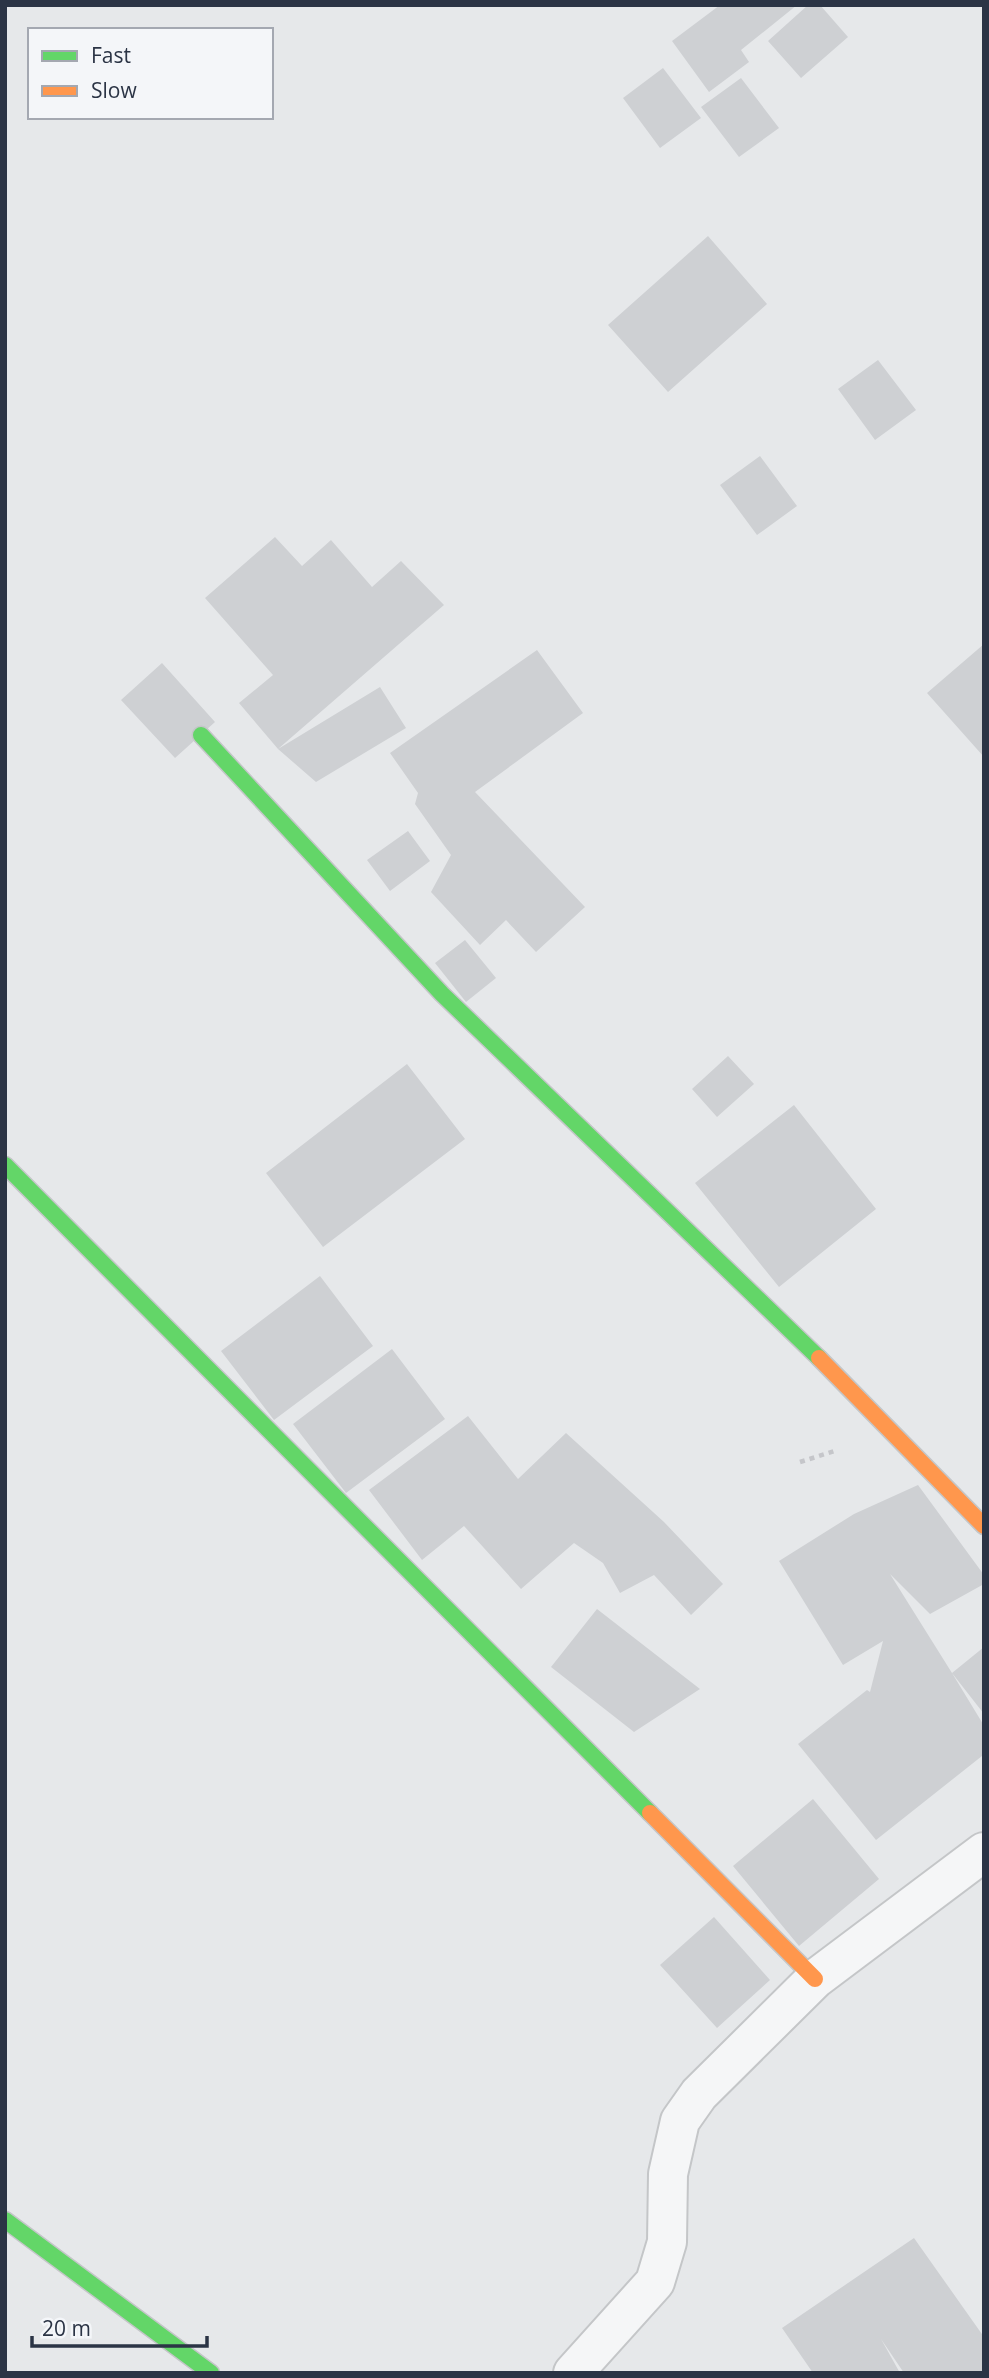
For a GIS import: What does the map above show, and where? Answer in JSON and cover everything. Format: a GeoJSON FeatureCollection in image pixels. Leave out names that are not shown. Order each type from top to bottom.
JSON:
{"type":"FeatureCollection","features":[{"type":"Feature","properties":{"kind":"street"},"geometry":{"type":"LineString","coordinates":[[201,735],[442,994],[776,1314],[984,1526]]}},
{"type":"Feature","properties":{"kind":"street"},"geometry":{"type":"LineString","coordinates":[[5,1166],[815,1979]]}},
{"type":"Feature","properties":{"kind":"street"},"geometry":{"type":"LineString","coordinates":[[573,2373],[656,2282],[667,2242],[668,2174],[680,2121],[699,2094],[815,1979],[984,1852]]}},
{"type":"Feature","properties":{"kind":"street"},"geometry":{"type":"LineString","coordinates":[[5,2220],[211,2373]]}},
{"type":"Feature","properties":{"kind":"building"},"geometry":{"type":"Polygon","coordinates":[[[720,5],[797,5],[741,50],[749,62],[709,92],[672,41],[720,5]]]}},
{"type":"Feature","properties":{"kind":"building"},"geometry":{"type":"Polygon","coordinates":[[[808,5],[820,5],[848,37],[801,78],[768,41],[808,5]]]}},
{"type":"Feature","properties":{"kind":"building"},"geometry":{"type":"Polygon","coordinates":[[[663,68],[701,118],[660,148],[623,98],[663,68]]]}},
{"type":"Feature","properties":{"kind":"building"},"geometry":{"type":"Polygon","coordinates":[[[741,78],[779,128],[739,157],[701,107],[741,78]]]}},
{"type":"Feature","properties":{"kind":"building"},"geometry":{"type":"Polygon","coordinates":[[[708,236],[767,304],[668,392],[608,325],[708,236]]]}},
{"type":"Feature","properties":{"kind":"building"},"geometry":{"type":"Polygon","coordinates":[[[878,360],[916,410],[875,440],[838,389],[878,360]]]}},
{"type":"Feature","properties":{"kind":"building"},"geometry":{"type":"Polygon","coordinates":[[[760,456],[797,506],[757,535],[720,485],[760,456]]]}},
{"type":"Feature","properties":{"kind":"building"},"geometry":{"type":"Polygon","coordinates":[[[275,537],[302,566],[331,540],[372,587],[401,561],[444,605],[278,749],[239,703],[273,675],[205,598],[275,537]]]}},
{"type":"Feature","properties":{"kind":"building"},"geometry":{"type":"Polygon","coordinates":[[[984,644],[984,757],[927,693],[984,644]]]}},
{"type":"Feature","properties":{"kind":"building"},"geometry":{"type":"Polygon","coordinates":[[[537,650],[583,713],[475,792],[585,907],[536,952],[506,920],[480,945],[431,892],[451,855],[415,804],[418,793],[390,753],[537,650]]]}},
{"type":"Feature","properties":{"kind":"building"},"geometry":{"type":"Polygon","coordinates":[[[162,663],[215,722],[175,758],[121,700],[162,663]]]}},
{"type":"Feature","properties":{"kind":"building"},"geometry":{"type":"Polygon","coordinates":[[[380,687],[406,728],[316,782],[278,749],[380,687]]]}},
{"type":"Feature","properties":{"kind":"building"},"geometry":{"type":"Polygon","coordinates":[[[408,831],[430,861],[390,891],[367,860],[408,831]]]}},
{"type":"Feature","properties":{"kind":"building"},"geometry":{"type":"Polygon","coordinates":[[[465,940],[496,978],[466,1002],[435,963],[465,940]]]}},
{"type":"Feature","properties":{"kind":"building"},"geometry":{"type":"Polygon","coordinates":[[[728,1056],[754,1084],[717,1117],[692,1089],[728,1056]]]}},
{"type":"Feature","properties":{"kind":"building"},"geometry":{"type":"Polygon","coordinates":[[[407,1064],[465,1139],[323,1247],[266,1173],[407,1064]]]}},
{"type":"Feature","properties":{"kind":"building"},"geometry":{"type":"Polygon","coordinates":[[[794,1105],[876,1209],[779,1287],[695,1183],[794,1105]]]}},
{"type":"Feature","properties":{"kind":"building"},"geometry":{"type":"Polygon","coordinates":[[[320,1276],[373,1346],[274,1420],[221,1351],[320,1276]]]}},
{"type":"Feature","properties":{"kind":"building"},"geometry":{"type":"Polygon","coordinates":[[[392,1349],[445,1419],[346,1493],[293,1424],[392,1349]]]}},
{"type":"Feature","properties":{"kind":"building"},"geometry":{"type":"Polygon","coordinates":[[[468,1416],[518,1479],[566,1433],[664,1522],[723,1584],[691,1615],[654,1575],[620,1593],[603,1563],[574,1543],[521,1589],[464,1526],[422,1560],[369,1490],[468,1416]]]}},
{"type":"Feature","properties":{"kind":"building"},"geometry":{"type":"Polygon","coordinates":[[[918,1485],[984,1575],[984,1584],[930,1614],[890,1574],[983,1724],[982,1756],[876,1840],[798,1744],[867,1690],[870,1692],[883,1641],[843,1665],[779,1561],[854,1514],[918,1485]]]}},
{"type":"Feature","properties":{"kind":"building"},"geometry":{"type":"Polygon","coordinates":[[[597,1609],[700,1689],[634,1732],[551,1667],[597,1609]]]}},
{"type":"Feature","properties":{"kind":"building"},"geometry":{"type":"Polygon","coordinates":[[[984,1647],[984,1714],[952,1673],[984,1647]]]}},
{"type":"Feature","properties":{"kind":"building"},"geometry":{"type":"Polygon","coordinates":[[[813,1799],[879,1879],[799,1946],[733,1866],[813,1799]]]}},
{"type":"Feature","properties":{"kind":"building"},"geometry":{"type":"Polygon","coordinates":[[[714,1917],[770,1980],[717,2028],[660,1965],[714,1917]]]}},
{"type":"Feature","properties":{"kind":"building"},"geometry":{"type":"Polygon","coordinates":[[[914,2238],[984,2337],[984,2373],[904,2373],[881,2339],[900,2373],[813,2373],[782,2328],[914,2238]]]}},
{"type":"Feature","properties":{"kind":"traffic: fast"},"geometry":{"type":"LineString","coordinates":[[201,735],[442,994],[819,1358]]}},
{"type":"Feature","properties":{"kind":"traffic: fast"},"geometry":{"type":"LineString","coordinates":[[5,1165],[650,1813]]}},
{"type":"Feature","properties":{"kind":"traffic: fast"},"geometry":{"type":"LineString","coordinates":[[5,2220],[211,2373]]}},
{"type":"Feature","properties":{"kind":"traffic: slow"},"geometry":{"type":"LineString","coordinates":[[819,1358],[984,1526]]}},
{"type":"Feature","properties":{"kind":"traffic: slow"},"geometry":{"type":"LineString","coordinates":[[650,1813],[815,1979]]}}]}
